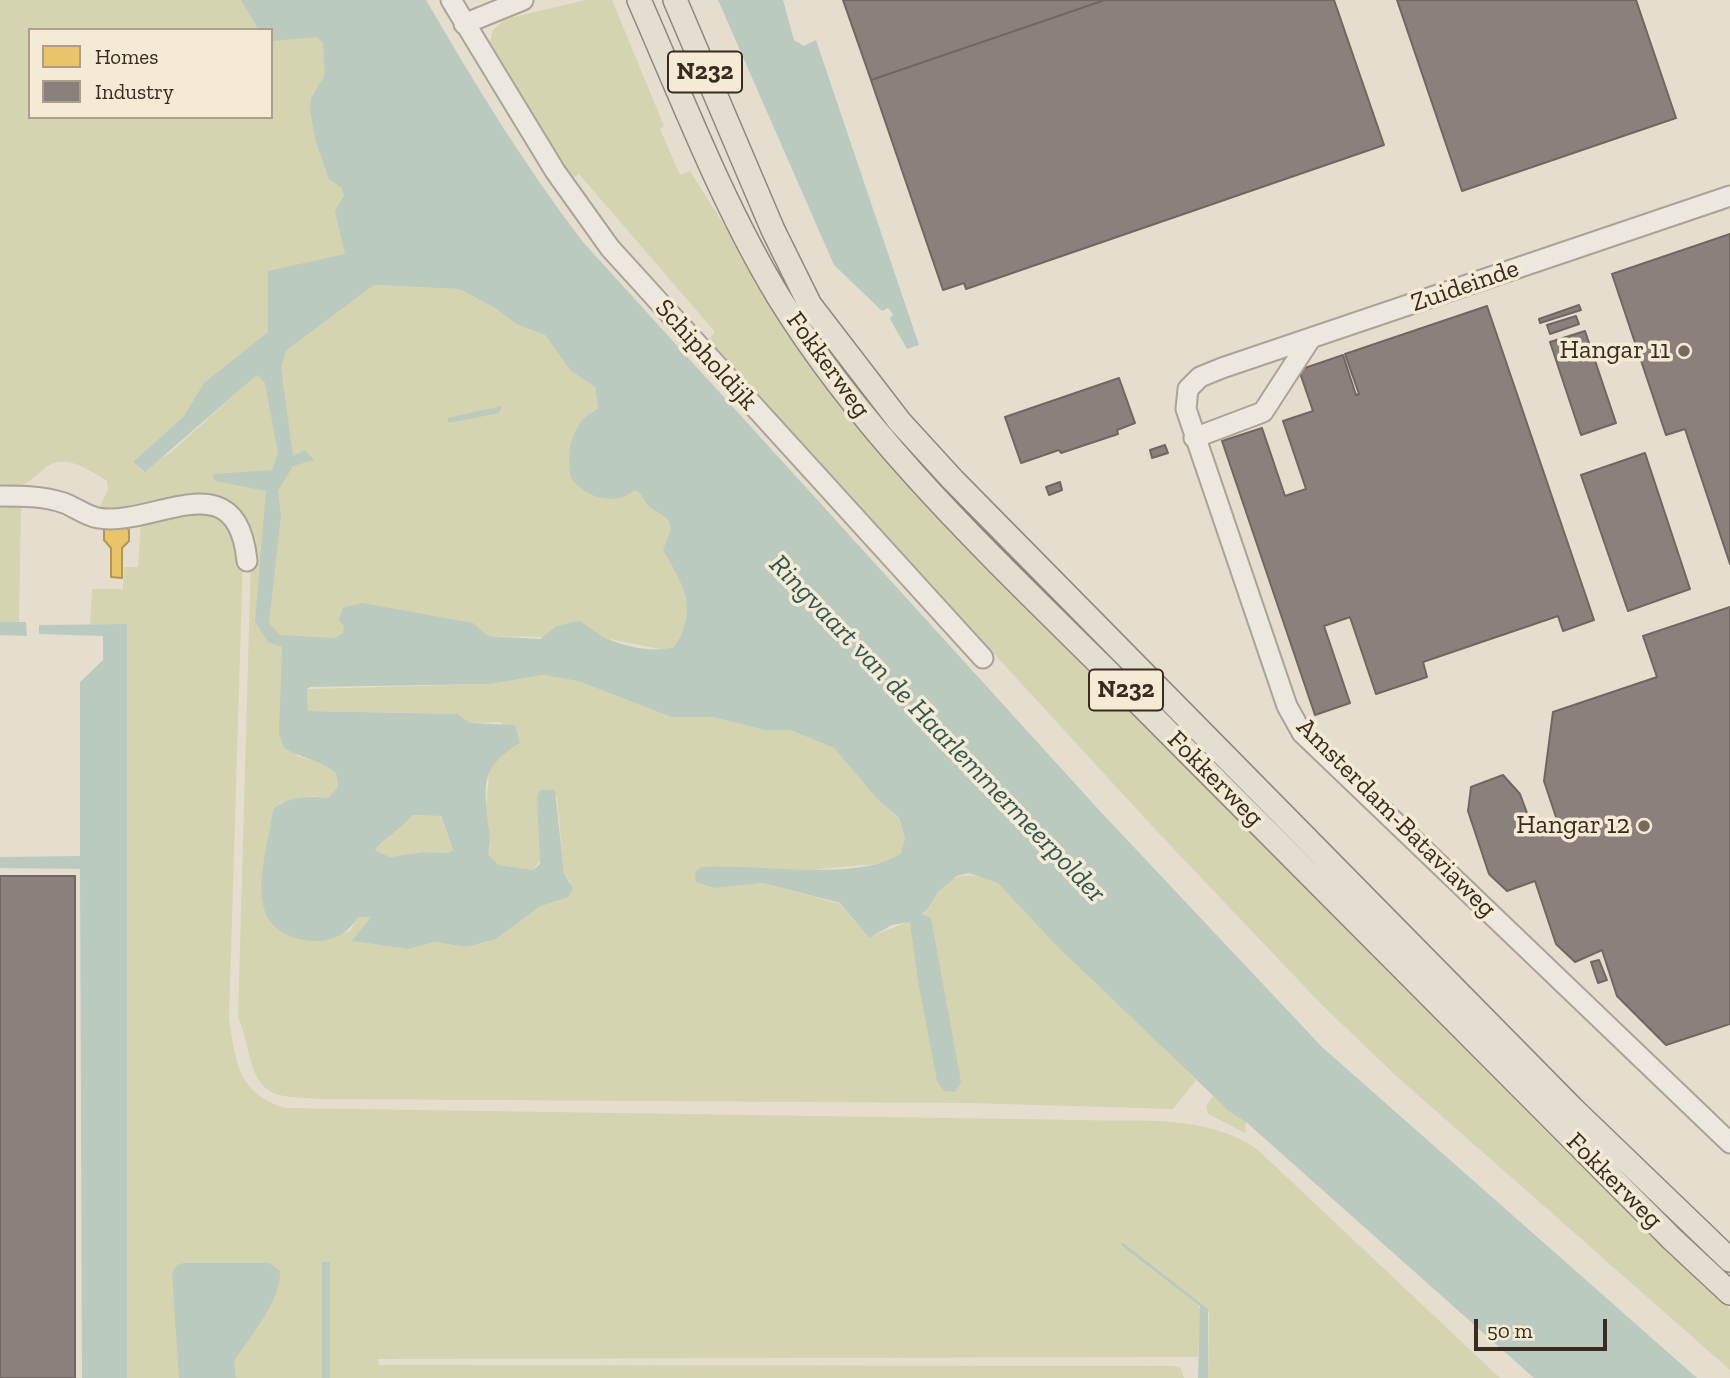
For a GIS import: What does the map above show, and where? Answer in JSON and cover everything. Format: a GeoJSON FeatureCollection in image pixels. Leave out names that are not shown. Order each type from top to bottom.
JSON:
{"type":"FeatureCollection","features":[{"type":"Feature","properties":{"kind":"main road","name":"Fokkerweg"},"geometry":{"type":"LineString","coordinates":[[639,0],[726,200],[779,297],[861,414],[907,467],[1117,681],[1671,1238],[1730,1293]]}},
{"type":"Feature","properties":{"kind":"main road","name":"Fokkerweg"},"geometry":{"type":"LineString","coordinates":[[675,0],[746,168],[810,305],[900,422],[1563,1099],[1730,1260]]}},
{"type":"Feature","properties":{"kind":"street","name":"Schipholdijk"},"geometry":{"type":"LineString","coordinates":[[451,0],[555,171],[610,248],[983,658]]}},
{"type":"Feature","properties":{"kind":"street"},"geometry":{"type":"LineString","coordinates":[[464,24],[523,0]]}},
{"type":"Feature","properties":{"kind":"street","name":"Zuideinde"},"geometry":{"type":"LineString","coordinates":[[1200,377],[1730,196]]}},
{"type":"Feature","properties":{"kind":"street"},"geometry":{"type":"LineString","coordinates":[[1194,438],[1263,412],[1311,338]]}},
{"type":"Feature","properties":{"kind":"street","name":"Amsterdam-Bataviaweg"},"geometry":{"type":"LineString","coordinates":[[1200,377],[1188,390],[1186,409],[1194,438],[1287,705],[1302,733],[1730,1143]]}},
{"type":"Feature","properties":{"kind":"street"},"geometry":{"type":"LineString","coordinates":[[0,496],[30,497],[63,503],[96,518],[124,519],[181,503],[208,506],[232,516],[242,532],[247,561]]}},
{"type":"Feature","properties":{"kind":"green space"},"geometry":{"type":"Polygon","coordinates":[[[0,0],[296,0],[323,43],[326,54],[325,75],[344,196],[345,255],[184,416],[133,462],[142,470],[170,453],[264,368],[374,285],[459,289],[495,308],[516,324],[545,335],[572,371],[595,387],[598,408],[590,412],[671,526],[688,604],[687,622],[674,647],[664,650],[605,638],[488,636],[476,626],[345,627],[343,633],[335,638],[282,637],[297,756],[325,764],[336,773],[338,787],[328,798],[313,796],[279,803],[339,934],[350,931],[358,917],[372,916],[353,941],[408,949],[434,942],[467,947],[496,939],[539,907],[559,901],[570,881],[564,873],[557,797],[537,797],[542,858],[533,870],[499,865],[488,854],[491,846],[486,809],[489,772],[496,758],[520,743],[501,722],[469,723],[458,714],[308,711],[307,689],[491,684],[543,675],[578,681],[671,717],[713,717],[765,730],[790,730],[834,748],[878,800],[899,819],[905,838],[901,853],[887,863],[819,869],[714,888],[763,883],[840,904],[869,938],[923,914],[949,881],[964,876],[989,879],[998,883],[1196,1080],[1173,1109],[969,1103],[323,1099],[284,1096],[269,1090],[255,1073],[238,1017],[251,556],[229,508],[129,512],[98,510],[108,490],[107,481],[68,462],[56,462],[47,466],[30,481],[0,491],[0,0]]]}},
{"type":"Feature","properties":{"kind":"green space"},"geometry":{"type":"Polygon","coordinates":[[[586,0],[612,0],[664,126],[660,129],[680,175],[690,171],[825,386],[891,466],[1540,1126],[1730,1309],[1730,1370],[1394,1074],[1320,1003],[1153,827],[707,341],[715,332],[579,174],[570,180],[489,46],[493,30],[505,19],[586,0]]]}},
{"type":"Feature","properties":{"kind":"green space"},"geometry":{"type":"Polygon","coordinates":[[[0,501],[15,501],[21,508],[19,622],[0,622],[0,501]]]}},
{"type":"Feature","properties":{"kind":"green space"},"geometry":{"type":"Polygon","coordinates":[[[199,508],[230,523],[243,558],[229,1018],[237,1062],[248,1085],[257,1094],[285,1108],[1150,1121],[1195,1125],[1237,1138],[1257,1149],[1500,1378],[1208,1378],[1209,1312],[1195,1299],[1201,1311],[1198,1357],[378,1359],[379,1365],[1175,1366],[1181,1368],[1184,1378],[330,1378],[330,1263],[322,1263],[322,1378],[127,1378],[127,625],[90,624],[92,589],[123,589],[124,567],[138,567],[141,519],[199,508]]]}},
{"type":"Feature","properties":{"kind":"green space"},"geometry":{"type":"Polygon","coordinates":[[[412,815],[440,816],[453,850],[448,853],[423,852],[390,857],[375,850],[412,815]]]}},
{"type":"Feature","properties":{"kind":"green space"},"geometry":{"type":"Polygon","coordinates":[[[1213,1096],[1246,1122],[1245,1133],[1208,1114],[1206,1106],[1213,1096]]]}},
{"type":"Feature","properties":{"kind":"water","name":"Ringvaart van de Haarlemmermeerpolder"},"geometry":{"type":"Polygon","coordinates":[[[241,0],[426,0],[501,124],[540,184],[583,242],[1099,810],[1322,1047],[1697,1378],[1534,1378],[1246,1122],[1229,1111],[1054,943],[998,883],[969,873],[957,876],[938,892],[922,914],[931,918],[961,1082],[955,1092],[944,1091],[937,1081],[910,922],[892,925],[869,938],[840,903],[763,883],[714,888],[696,882],[695,872],[701,867],[834,870],[883,862],[901,853],[905,838],[899,818],[878,800],[834,748],[790,730],[765,730],[713,717],[671,717],[578,681],[543,675],[491,684],[310,687],[307,689],[308,711],[458,714],[470,723],[515,725],[520,743],[492,767],[486,785],[490,842],[488,854],[499,865],[533,870],[540,864],[537,797],[540,790],[555,790],[564,873],[573,889],[569,897],[539,907],[496,939],[467,947],[434,942],[408,949],[352,941],[371,917],[358,917],[345,932],[320,941],[289,935],[273,925],[265,910],[262,872],[273,810],[291,800],[306,797],[328,798],[338,787],[336,773],[284,748],[279,733],[282,647],[268,642],[255,621],[266,491],[215,481],[213,474],[272,470],[278,453],[265,383],[257,375],[145,472],[133,462],[184,416],[204,383],[268,332],[268,271],[345,254],[335,211],[344,196],[342,188],[329,179],[315,139],[310,110],[311,98],[325,75],[323,43],[316,37],[273,41],[273,28],[258,28],[241,0]],[[374,285],[286,351],[281,368],[293,456],[305,450],[314,460],[293,466],[278,491],[281,516],[269,623],[280,635],[335,638],[343,633],[344,627],[339,619],[343,608],[362,603],[473,623],[488,636],[540,639],[557,626],[579,621],[604,637],[623,644],[650,649],[674,647],[682,633],[687,609],[682,586],[663,550],[671,529],[668,521],[635,490],[618,498],[601,498],[585,491],[571,478],[569,457],[572,438],[582,421],[598,408],[595,387],[571,371],[545,335],[516,324],[495,308],[459,289],[374,285]],[[412,815],[375,850],[390,857],[423,852],[448,853],[453,850],[441,816],[412,815]]]}},
{"type":"Feature","properties":{"kind":"water"},"geometry":{"type":"Polygon","coordinates":[[[718,0],[783,0],[794,40],[804,46],[816,40],[919,345],[907,349],[890,319],[893,314],[888,308],[882,311],[834,265],[718,0]]]}},
{"type":"Feature","properties":{"kind":"water"},"geometry":{"type":"Polygon","coordinates":[[[502,406],[499,413],[449,423],[447,418],[502,406]]]}},
{"type":"Feature","properties":{"kind":"water"},"geometry":{"type":"Polygon","coordinates":[[[0,622],[26,622],[27,636],[0,635],[0,622]]]}},
{"type":"Feature","properties":{"kind":"water"},"geometry":{"type":"Polygon","coordinates":[[[127,624],[127,1378],[82,1378],[80,869],[0,868],[0,857],[80,856],[80,682],[103,660],[103,636],[39,634],[39,625],[127,624]]]}},
{"type":"Feature","properties":{"kind":"water"},"geometry":{"type":"Polygon","coordinates":[[[1122,1242],[1208,1309],[1208,1378],[1198,1378],[1200,1306],[1121,1245],[1122,1242]]]}},
{"type":"Feature","properties":{"kind":"water"},"geometry":{"type":"Polygon","coordinates":[[[322,1262],[330,1262],[330,1378],[322,1378],[322,1262]]]}},
{"type":"Feature","properties":{"kind":"water"},"geometry":{"type":"Polygon","coordinates":[[[269,1263],[279,1270],[280,1280],[271,1304],[234,1361],[236,1378],[179,1378],[172,1273],[177,1265],[269,1263]]]}},
{"type":"Feature","properties":{"kind":"building: Homes"},"geometry":{"type":"Polygon","coordinates":[[[112,523],[122,523],[129,530],[129,541],[122,548],[122,578],[111,577],[111,548],[104,540],[104,530],[112,523]]]}},
{"type":"Feature","properties":{"kind":"building: Industry"},"geometry":{"type":"Polygon","coordinates":[[[843,0],[1105,0],[871,80],[843,0]]]}},
{"type":"Feature","properties":{"kind":"building: Industry"},"geometry":{"type":"Polygon","coordinates":[[[1105,0],[1334,0],[1384,145],[966,289],[964,283],[943,290],[871,80],[1105,0]]]}},
{"type":"Feature","properties":{"kind":"building: Industry"},"geometry":{"type":"Polygon","coordinates":[[[1397,0],[1636,0],[1676,118],[1462,191],[1397,0]]]}},
{"type":"Feature","properties":{"kind":"building: Industry","name":"Hangar 11"},"geometry":{"type":"Polygon","coordinates":[[[1730,234],[1730,564],[1685,429],[1666,435],[1612,274],[1730,234]]]}},
{"type":"Feature","properties":{"kind":"building: Industry"},"geometry":{"type":"Polygon","coordinates":[[[1579,305],[1581,310],[1540,323],[1539,319],[1579,305]]]}},
{"type":"Feature","properties":{"kind":"building: Industry"},"geometry":{"type":"Polygon","coordinates":[[[1487,306],[1594,620],[1563,631],[1558,616],[1423,662],[1427,677],[1376,694],[1350,617],[1324,626],[1350,703],[1315,715],[1222,441],[1262,428],[1285,496],[1306,489],[1283,421],[1313,411],[1299,370],[1343,355],[1356,395],[1359,394],[1345,354],[1487,306]]]}},
{"type":"Feature","properties":{"kind":"building: Industry"},"geometry":{"type":"Polygon","coordinates":[[[1576,316],[1579,324],[1550,334],[1547,325],[1576,316]]]}},
{"type":"Feature","properties":{"kind":"building: Industry"},"geometry":{"type":"Polygon","coordinates":[[[1585,331],[1616,423],[1581,435],[1550,342],[1585,331]]]}},
{"type":"Feature","properties":{"kind":"building: Industry"},"geometry":{"type":"Polygon","coordinates":[[[1119,378],[1135,423],[1117,430],[1118,434],[1021,463],[1005,417],[1119,378]]]}},
{"type":"Feature","properties":{"kind":"building: Industry"},"geometry":{"type":"Polygon","coordinates":[[[1165,445],[1168,453],[1152,458],[1150,450],[1165,445]]]}},
{"type":"Feature","properties":{"kind":"building: Industry"},"geometry":{"type":"Polygon","coordinates":[[[1645,453],[1690,589],[1628,611],[1581,475],[1645,453]]]}},
{"type":"Feature","properties":{"kind":"building: Industry"},"geometry":{"type":"Polygon","coordinates":[[[1060,482],[1062,490],[1049,495],[1046,487],[1060,482]]]}},
{"type":"Feature","properties":{"kind":"building: Industry","name":"Hangar 12"},"geometry":{"type":"Polygon","coordinates":[[[1730,607],[1730,1024],[1666,1045],[1617,996],[1602,950],[1575,962],[1556,944],[1535,881],[1507,891],[1489,874],[1468,811],[1471,787],[1503,775],[1520,794],[1534,832],[1559,826],[1544,781],[1553,712],[1657,677],[1643,636],[1730,607]]]}},
{"type":"Feature","properties":{"kind":"building: Industry"},"geometry":{"type":"Polygon","coordinates":[[[0,876],[75,876],[75,1378],[0,1378],[0,876]]]}},
{"type":"Feature","properties":{"kind":"building: Industry"},"geometry":{"type":"Polygon","coordinates":[[[1599,960],[1607,980],[1598,983],[1591,962],[1599,960]]]}},
{"type":"Feature","properties":{"kind":"place","name":"Hangar 11"},"geometry":{"type":"Point","coordinates":[1684,351]}},
{"type":"Feature","properties":{"kind":"place","name":"Hangar 12"},"geometry":{"type":"Point","coordinates":[1644,826]}}]}
